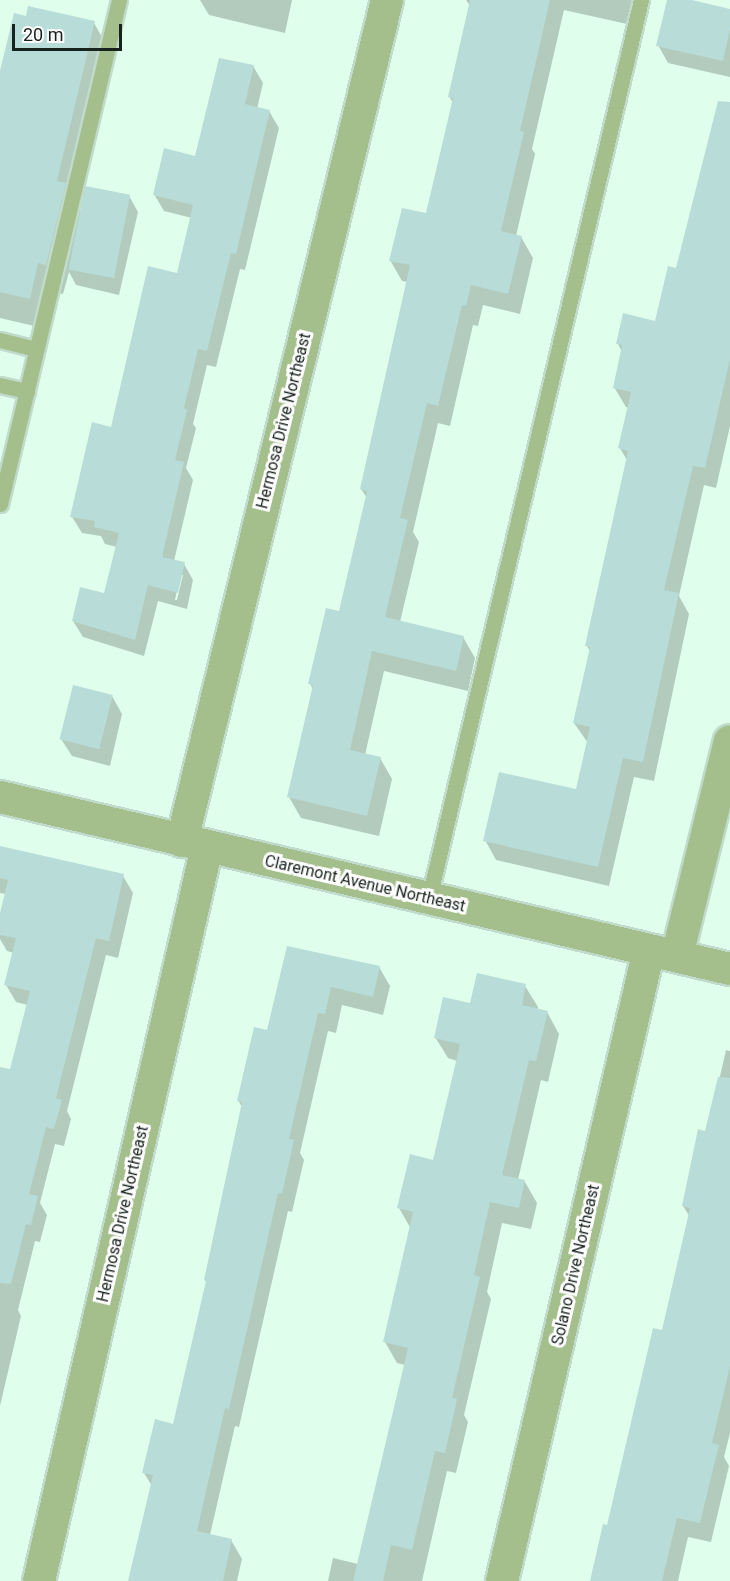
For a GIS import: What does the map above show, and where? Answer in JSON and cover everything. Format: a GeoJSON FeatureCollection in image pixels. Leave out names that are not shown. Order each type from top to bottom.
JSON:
{"type":"FeatureCollection","features":[{"type":"Feature","properties":{"kind":"street","name":"Hermosa Drive Northeast"},"geometry":{"type":"LineString","coordinates":[[39,1581],[194,844],[387,0]]}},
{"type":"Feature","properties":{"kind":"street","name":"Solano Drive Northeast"},"geometry":{"type":"LineString","coordinates":[[502,1581],[663,953],[730,741]]}},
{"type":"Feature","properties":{"kind":"street","name":"Claremont Avenue Northeast"},"geometry":{"type":"LineString","coordinates":[[0,797],[730,969]]}},
{"type":"Feature","properties":{"kind":"lane"},"geometry":{"type":"LineString","coordinates":[[0,504],[119,0]]}},
{"type":"Feature","properties":{"kind":"lane"},"geometry":{"type":"LineString","coordinates":[[429,898],[641,0]]}},
{"type":"Feature","properties":{"kind":"lane"},"geometry":{"type":"LineString","coordinates":[[0,340],[36,349]]}},
{"type":"Feature","properties":{"kind":"lane"},"geometry":{"type":"LineString","coordinates":[[0,386],[27,392]]}},
{"type":"Feature","properties":{"kind":"building"},"geometry":{"type":"Polygon","coordinates":[[[470,0],[550,0],[520,131],[524,132],[501,231],[522,236],[508,294],[471,285],[466,306],[462,305],[438,406],[427,403],[400,518],[408,520],[385,617],[464,636],[456,671],[372,651],[350,750],[381,757],[367,816],[287,797],[313,685],[308,684],[326,608],[339,611],[367,491],[360,489],[410,265],[389,261],[402,208],[426,213],[453,98],[448,97],[470,0]]]}},
{"type":"Feature","properties":{"kind":"building"},"geometry":{"type":"Polygon","coordinates":[[[667,0],[692,0],[730,9],[730,29],[723,61],[656,46],[667,0]]]}},
{"type":"Feature","properties":{"kind":"building"},"geometry":{"type":"Polygon","coordinates":[[[28,6],[95,21],[57,181],[66,183],[46,265],[38,263],[30,299],[0,292],[0,71],[14,13],[26,16],[28,6]]]}},
{"type":"Feature","properties":{"kind":"building"},"geometry":{"type":"Polygon","coordinates":[[[219,58],[254,65],[245,104],[270,110],[236,254],[231,253],[207,351],[198,349],[184,408],[187,410],[175,460],[184,462],[162,557],[185,562],[178,593],[148,585],[135,640],[72,621],[80,587],[104,593],[119,533],[94,527],[95,521],[70,517],[92,422],[111,427],[148,266],[177,273],[193,205],[153,195],[164,148],[195,156],[219,58]]]}},
{"type":"Feature","properties":{"kind":"building"},"geometry":{"type":"Polygon","coordinates":[[[718,101],[730,102],[730,359],[705,468],[693,466],[664,590],[679,593],[643,762],[623,758],[598,867],[483,841],[499,772],[576,789],[590,727],[573,723],[590,647],[585,646],[628,451],[618,448],[631,392],[613,388],[622,345],[616,344],[623,313],[655,321],[668,266],[676,268],[718,101]]]}},
{"type":"Feature","properties":{"kind":"building"},"geometry":{"type":"Polygon","coordinates":[[[85,186],[130,195],[114,278],[69,269],[85,186]]]}},
{"type":"Feature","properties":{"kind":"building"},"geometry":{"type":"Polygon","coordinates":[[[73,685],[113,695],[99,749],[59,739],[73,685]]]}},
{"type":"Feature","properties":{"kind":"building"},"geometry":{"type":"Polygon","coordinates":[[[0,846],[124,874],[109,941],[96,938],[56,1098],[62,1100],[54,1129],[46,1127],[29,1194],[38,1196],[31,1225],[26,1224],[11,1284],[0,1283],[0,1067],[10,1069],[30,991],[4,985],[16,938],[0,935],[0,913],[8,880],[0,878],[0,846]]]}},
{"type":"Feature","properties":{"kind":"building"},"geometry":{"type":"Polygon","coordinates":[[[287,946],[380,966],[373,997],[331,987],[325,1014],[318,1013],[289,1139],[294,1140],[282,1194],[278,1193],[229,1409],[225,1408],[197,1531],[232,1539],[223,1581],[128,1581],[153,1475],[142,1473],[155,1419],[173,1424],[206,1281],[204,1280],[242,1102],[237,1101],[254,1027],[267,1030],[287,946]]]}},
{"type":"Feature","properties":{"kind":"building"},"geometry":{"type":"Polygon","coordinates":[[[477,973],[526,984],[522,1005],[548,1011],[536,1061],[529,1060],[502,1175],[525,1180],[519,1208],[490,1202],[474,1275],[480,1277],[452,1398],[457,1399],[445,1453],[435,1451],[412,1550],[391,1545],[383,1581],[353,1581],[408,1348],[383,1342],[413,1212],[397,1208],[410,1154],[433,1160],[460,1044],[434,1038],[443,997],[470,1003],[477,973]]]}},
{"type":"Feature","properties":{"kind":"building"},"geometry":{"type":"Polygon","coordinates":[[[718,1077],[730,1078],[730,1366],[712,1443],[719,1445],[700,1523],[677,1518],[662,1581],[590,1581],[603,1524],[607,1525],[653,1328],[662,1330],[690,1208],[682,1206],[698,1129],[705,1131],[718,1077]]]}}]}
